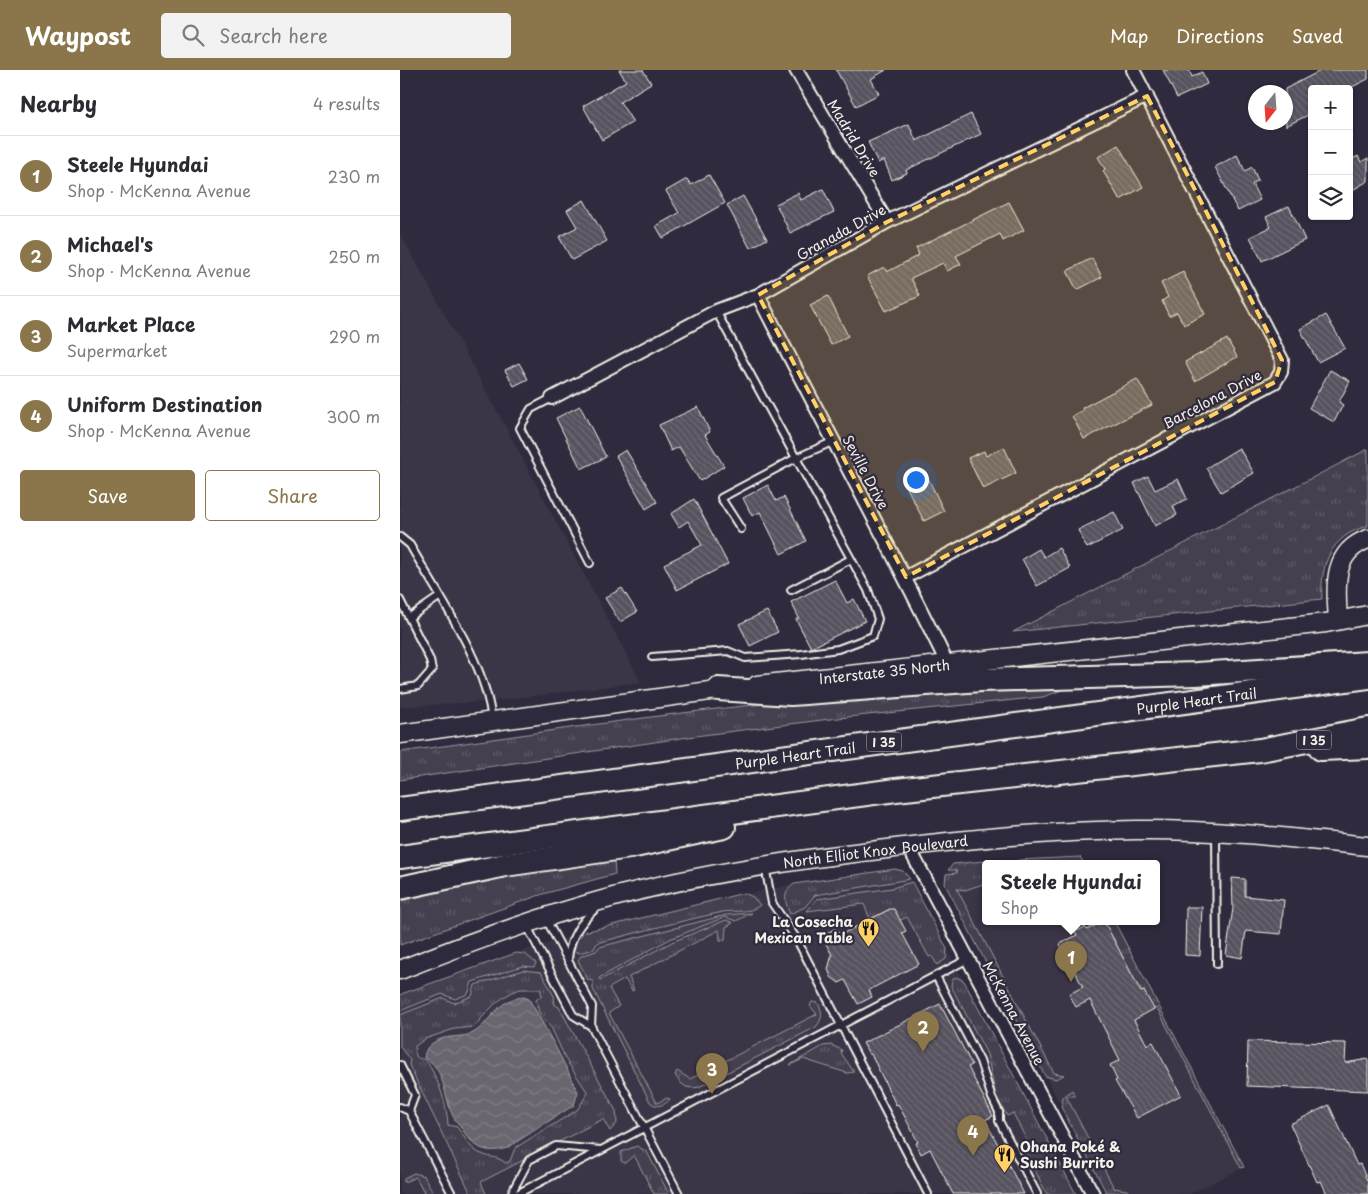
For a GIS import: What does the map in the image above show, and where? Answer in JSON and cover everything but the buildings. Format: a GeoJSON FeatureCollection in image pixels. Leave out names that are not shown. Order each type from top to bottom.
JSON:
{"type":"FeatureCollection","features":[{"type":"Feature","properties":{"kind":"highway"},"geometry":{"type":"LineString","coordinates":[[718,689],[791,694],[981,680],[1196,674],[1368,663]]}},
{"type":"Feature","properties":{"kind":"highway","name":"Purple Heart Trail"},"geometry":{"type":"LineString","coordinates":[[400,808],[1368,677]]}},
{"type":"Feature","properties":{"kind":"highway","name":"I 35"},"geometry":{"type":"LineString","coordinates":[[400,857],[896,790],[1260,750],[1368,729]]}},
{"type":"Feature","properties":{"kind":"highway"},"geometry":{"type":"LineString","coordinates":[[1260,750],[1368,747]]}},
{"type":"Feature","properties":{"kind":"highway"},"geometry":{"type":"LineString","coordinates":[[400,888],[505,865],[630,847],[896,790]]}},
{"type":"Feature","properties":{"kind":"main road"},"geometry":{"type":"LineString","coordinates":[[1338,620],[1337,574],[1342,559],[1351,548],[1368,540]]}},
{"type":"Feature","properties":{"kind":"main road","name":"Interstate 35 North"},"geometry":{"type":"LineString","coordinates":[[400,734],[718,689],[1338,620],[1368,615]]}},
{"type":"Feature","properties":{"kind":"main road","name":"North Elliot Knox Boulevard"},"geometry":{"type":"LineString","coordinates":[[401,974],[422,961],[526,924],[603,900],[684,880],[765,865],[908,846],[1000,837],[1137,830],[1368,846]]}},
{"type":"Feature","properties":{"kind":"street","name":"Madrid Drive"},"geometry":{"type":"LineString","coordinates":[[796,70],[886,222]]}},
{"type":"Feature","properties":{"kind":"street","name":"Barcelona Drive"},"geometry":{"type":"LineString","coordinates":[[906,577],[1275,382],[1278,378],[1282,360],[1133,70]]}},
{"type":"Feature","properties":{"kind":"street","name":"Granada Drive"},"geometry":{"type":"LineString","coordinates":[[552,398],[716,311],[758,295],[886,222],[1147,96]]}},
{"type":"Feature","properties":{"kind":"street","name":"Seville Drive"},"geometry":{"type":"LineString","coordinates":[[758,295],[832,442],[906,577],[947,663]]}},
{"type":"Feature","properties":{"kind":"street","name":"McKenna Avenue"},"geometry":{"type":"LineString","coordinates":[[908,846],[1093,1194]]}},
{"type":"Feature","properties":{"kind":"lane"},"geometry":{"type":"LineString","coordinates":[[652,657],[728,651],[745,658],[838,649],[873,636],[878,619],[868,590],[716,311]]}},
{"type":"Feature","properties":{"kind":"lane"},"geometry":{"type":"LineString","coordinates":[[552,398],[531,409],[520,428],[590,563]]}},
{"type":"Feature","properties":{"kind":"lane"},"geometry":{"type":"LineString","coordinates":[[741,530],[721,498],[796,458],[832,442]]}},
{"type":"Feature","properties":{"kind":"lane"},"geometry":{"type":"LineString","coordinates":[[400,537],[410,545],[477,663],[486,686],[492,721]]}},
{"type":"Feature","properties":{"kind":"lane"},"geometry":{"type":"LineString","coordinates":[[792,590],[851,559]]}},
{"type":"Feature","properties":{"kind":"lane"},"geometry":{"type":"LineString","coordinates":[[410,617],[439,597]]}},
{"type":"Feature","properties":{"kind":"lane"},"geometry":{"type":"LineString","coordinates":[[400,600],[430,660],[432,670],[418,686],[400,689]]}},
{"type":"Feature","properties":{"kind":"lane"},"geometry":{"type":"LineString","coordinates":[[1216,834],[1216,964]]}},
{"type":"Feature","properties":{"kind":"lane"},"geometry":{"type":"LineString","coordinates":[[765,865],[775,909],[796,938],[928,1194]]}},
{"type":"Feature","properties":{"kind":"lane"},"geometry":{"type":"LineString","coordinates":[[568,959],[569,949],[577,928],[603,900]]}},
{"type":"Feature","properties":{"kind":"lane"},"geometry":{"type":"LineString","coordinates":[[546,918],[564,956],[568,959],[592,1006],[591,1026]]}},
{"type":"Feature","properties":{"kind":"lane"},"geometry":{"type":"LineString","coordinates":[[526,924],[574,1015],[591,1026],[679,1194]]}},
{"type":"Feature","properties":{"kind":"lane"},"geometry":{"type":"LineString","coordinates":[[517,1194],[968,959]]}},
{"type":"Feature","properties":{"kind":"lane"},"geometry":{"type":"LineString","coordinates":[[936,976],[980,1061],[992,1098],[999,1112],[999,1121],[1037,1194]]}},
{"type":"Feature","properties":{"kind":"lane"},"geometry":{"type":"LineString","coordinates":[[400,1066],[414,1095],[409,1111]]}},
{"type":"Feature","properties":{"kind":"lane"},"geometry":{"type":"LineString","coordinates":[[400,1107],[409,1111],[452,1194]]}},
{"type":"Feature","properties":{"kind":"lane"},"geometry":{"type":"LineString","coordinates":[[511,1194],[529,1160],[556,1146],[602,1150]]}},
{"type":"Feature","properties":{"kind":"highlighted area"},"geometry":{"type":"Polygon","coordinates":[[[1147,96],[1282,360],[1275,382],[906,577],[758,295],[887,222],[1147,96]]]}},
{"type":"Feature","properties":{"kind":"shaded area"},"geometry":{"type":"Polygon","coordinates":[[[400,233],[508,431],[641,682],[495,701],[400,707],[400,233]]]}},
{"type":"Feature","properties":{"kind":"shaded area"},"geometry":{"type":"Polygon","coordinates":[[[1080,857],[1082,860],[1020,860],[1080,857]]]}},
{"type":"Feature","properties":{"kind":"shaded area"},"geometry":{"type":"Polygon","coordinates":[[[982,862],[982,925],[1116,925],[1244,1167],[1190,1194],[1107,1194],[945,884],[949,868],[959,863],[982,862]]]}},
{"type":"Feature","properties":{"kind":"shaded area"},"geometry":{"type":"Polygon","coordinates":[[[895,869],[906,873],[911,881],[1076,1194],[400,1194],[400,995],[516,953],[615,923],[794,884],[895,869]]]}},
{"type":"Feature","properties":{"kind":"green space"},"geometry":{"type":"Polygon","coordinates":[[[1368,449],[1368,526],[1355,530],[1345,536],[1330,553],[1323,574],[1322,599],[1013,632],[1368,449]]]}},
{"type":"Feature","properties":{"kind":"green space"},"geometry":{"type":"Polygon","coordinates":[[[1061,688],[1062,690],[1043,697],[838,718],[695,736],[400,780],[400,752],[567,728],[790,701],[900,694],[1061,688]]]}},
{"type":"Feature","properties":{"kind":"green space"},"geometry":{"type":"Polygon","coordinates":[[[1080,857],[1082,860],[1019,860],[1080,857]]]}},
{"type":"Feature","properties":{"kind":"green space"},"geometry":{"type":"Polygon","coordinates":[[[614,858],[615,874],[543,894],[400,945],[400,899],[534,870],[614,858]]]}},
{"type":"Feature","properties":{"kind":"green space"},"geometry":{"type":"Polygon","coordinates":[[[982,861],[982,884],[965,890],[957,889],[1054,1073],[1064,1075],[1056,1079],[1045,1076],[945,884],[946,874],[957,873],[956,870],[948,870],[953,864],[982,861]]]}},
{"type":"Feature","properties":{"kind":"green space"},"geometry":{"type":"Polygon","coordinates":[[[895,869],[903,871],[910,879],[815,895],[805,907],[790,914],[786,894],[794,884],[895,869]]]}},
{"type":"Feature","properties":{"kind":"green space"},"geometry":{"type":"Polygon","coordinates":[[[912,882],[947,949],[946,959],[937,965],[932,956],[929,957],[907,917],[896,922],[890,909],[870,919],[864,904],[807,911],[817,899],[892,888],[912,882]]]}},
{"type":"Feature","properties":{"kind":"green space"},"geometry":{"type":"Polygon","coordinates":[[[744,893],[753,897],[760,905],[752,910],[723,912],[597,943],[594,949],[580,953],[574,951],[576,941],[584,932],[744,893]]]}},
{"type":"Feature","properties":{"kind":"green space"},"geometry":{"type":"Polygon","coordinates":[[[752,913],[736,921],[725,917],[670,939],[599,978],[600,980],[672,942],[726,920],[733,923],[726,927],[725,940],[720,940],[719,930],[629,977],[634,990],[632,991],[625,979],[609,988],[619,1006],[609,1013],[657,1103],[667,1098],[670,1099],[660,1105],[652,1104],[593,989],[593,981],[588,980],[578,960],[581,956],[596,951],[599,947],[726,915],[752,913]]]}},
{"type":"Feature","properties":{"kind":"green space"},"geometry":{"type":"Polygon","coordinates":[[[1106,925],[1116,925],[1244,1167],[1241,1168],[1157,1008],[1154,1009],[1141,992],[1106,925]]]}},
{"type":"Feature","properties":{"kind":"green space"},"geometry":{"type":"Polygon","coordinates":[[[516,953],[525,954],[536,963],[534,967],[523,966],[472,982],[468,994],[455,999],[442,994],[400,1011],[400,995],[404,993],[516,953]]]}},
{"type":"Feature","properties":{"kind":"green space"},"geometry":{"type":"Polygon","coordinates":[[[523,970],[541,972],[554,996],[555,1005],[559,1007],[616,1111],[617,1123],[610,1131],[603,1119],[481,1182],[486,1194],[471,1194],[409,1065],[410,1060],[400,1047],[400,1015],[443,998],[454,1003],[472,996],[475,985],[523,970]],[[520,989],[512,992],[494,1005],[474,1027],[454,1029],[425,1039],[415,1046],[416,1056],[426,1061],[440,1087],[448,1125],[457,1127],[471,1147],[479,1153],[497,1158],[506,1163],[510,1161],[515,1148],[577,1110],[588,1093],[566,1060],[552,1029],[539,1013],[536,1000],[542,995],[540,989],[520,989]]]}},
{"type":"Feature","properties":{"kind":"green space"},"geometry":{"type":"Polygon","coordinates":[[[956,977],[964,981],[1076,1194],[1047,1194],[1025,1151],[1030,1147],[1013,1113],[1007,1116],[996,1096],[987,1054],[951,986],[952,980],[956,977]]]}},
{"type":"Feature","properties":{"kind":"green space"},"geometry":{"type":"Polygon","coordinates":[[[812,1002],[818,1003],[821,1009],[821,1018],[816,1027],[699,1087],[690,1088],[684,1086],[675,1075],[677,1071],[690,1079],[817,1014],[810,1006],[812,1002]]]}},
{"type":"Feature","properties":{"kind":"green space"},"geometry":{"type":"Polygon","coordinates":[[[831,1045],[842,1050],[841,1053],[854,1072],[847,1073],[803,1059],[790,1065],[823,1046],[831,1045]]]}},
{"type":"Feature","properties":{"kind":"green space"},"geometry":{"type":"Polygon","coordinates":[[[1072,1090],[1075,1096],[1066,1096],[1114,1188],[1127,1190],[1128,1193],[1106,1192],[1061,1107],[1063,1097],[1072,1090]]]}},
{"type":"Feature","properties":{"kind":"green space"},"geometry":{"type":"Polygon","coordinates":[[[637,1146],[647,1152],[669,1194],[654,1194],[634,1155],[625,1163],[621,1161],[621,1152],[637,1146]]]}},
{"type":"Feature","properties":{"kind":"green space"},"geometry":{"type":"Polygon","coordinates":[[[414,1173],[424,1176],[434,1194],[425,1194],[416,1177],[404,1182],[404,1178],[414,1173]]]}},
{"type":"Feature","properties":{"kind":"water"},"geometry":{"type":"Polygon","coordinates":[[[524,997],[529,999],[536,1011],[578,1092],[574,1105],[507,1148],[500,1150],[482,1149],[468,1138],[454,1118],[440,1075],[431,1062],[424,1058],[425,1052],[428,1047],[442,1038],[464,1036],[473,1033],[500,1006],[515,998],[524,997]]]}},
{"type":"Feature","properties":{"kind":"place","name":"La Cosecha Mexican Table"},"geometry":{"type":"Point","coordinates":[869,948]}},
{"type":"Feature","properties":{"kind":"place","name":"Steele Hyundai"},"geometry":{"type":"Point","coordinates":[1071,982]}},
{"type":"Feature","properties":{"kind":"place","name":"Michael's"},"geometry":{"type":"Point","coordinates":[923,1052]}},
{"type":"Feature","properties":{"kind":"place","name":"Market Place"},"geometry":{"type":"Point","coordinates":[712,1094]}},
{"type":"Feature","properties":{"kind":"place","name":"Uniform Destination"},"geometry":{"type":"Point","coordinates":[973,1156]}},
{"type":"Feature","properties":{"kind":"place","name":"Ohana Poké & Sushi Burrito"},"geometry":{"type":"Point","coordinates":[1004,1173]}}]}
